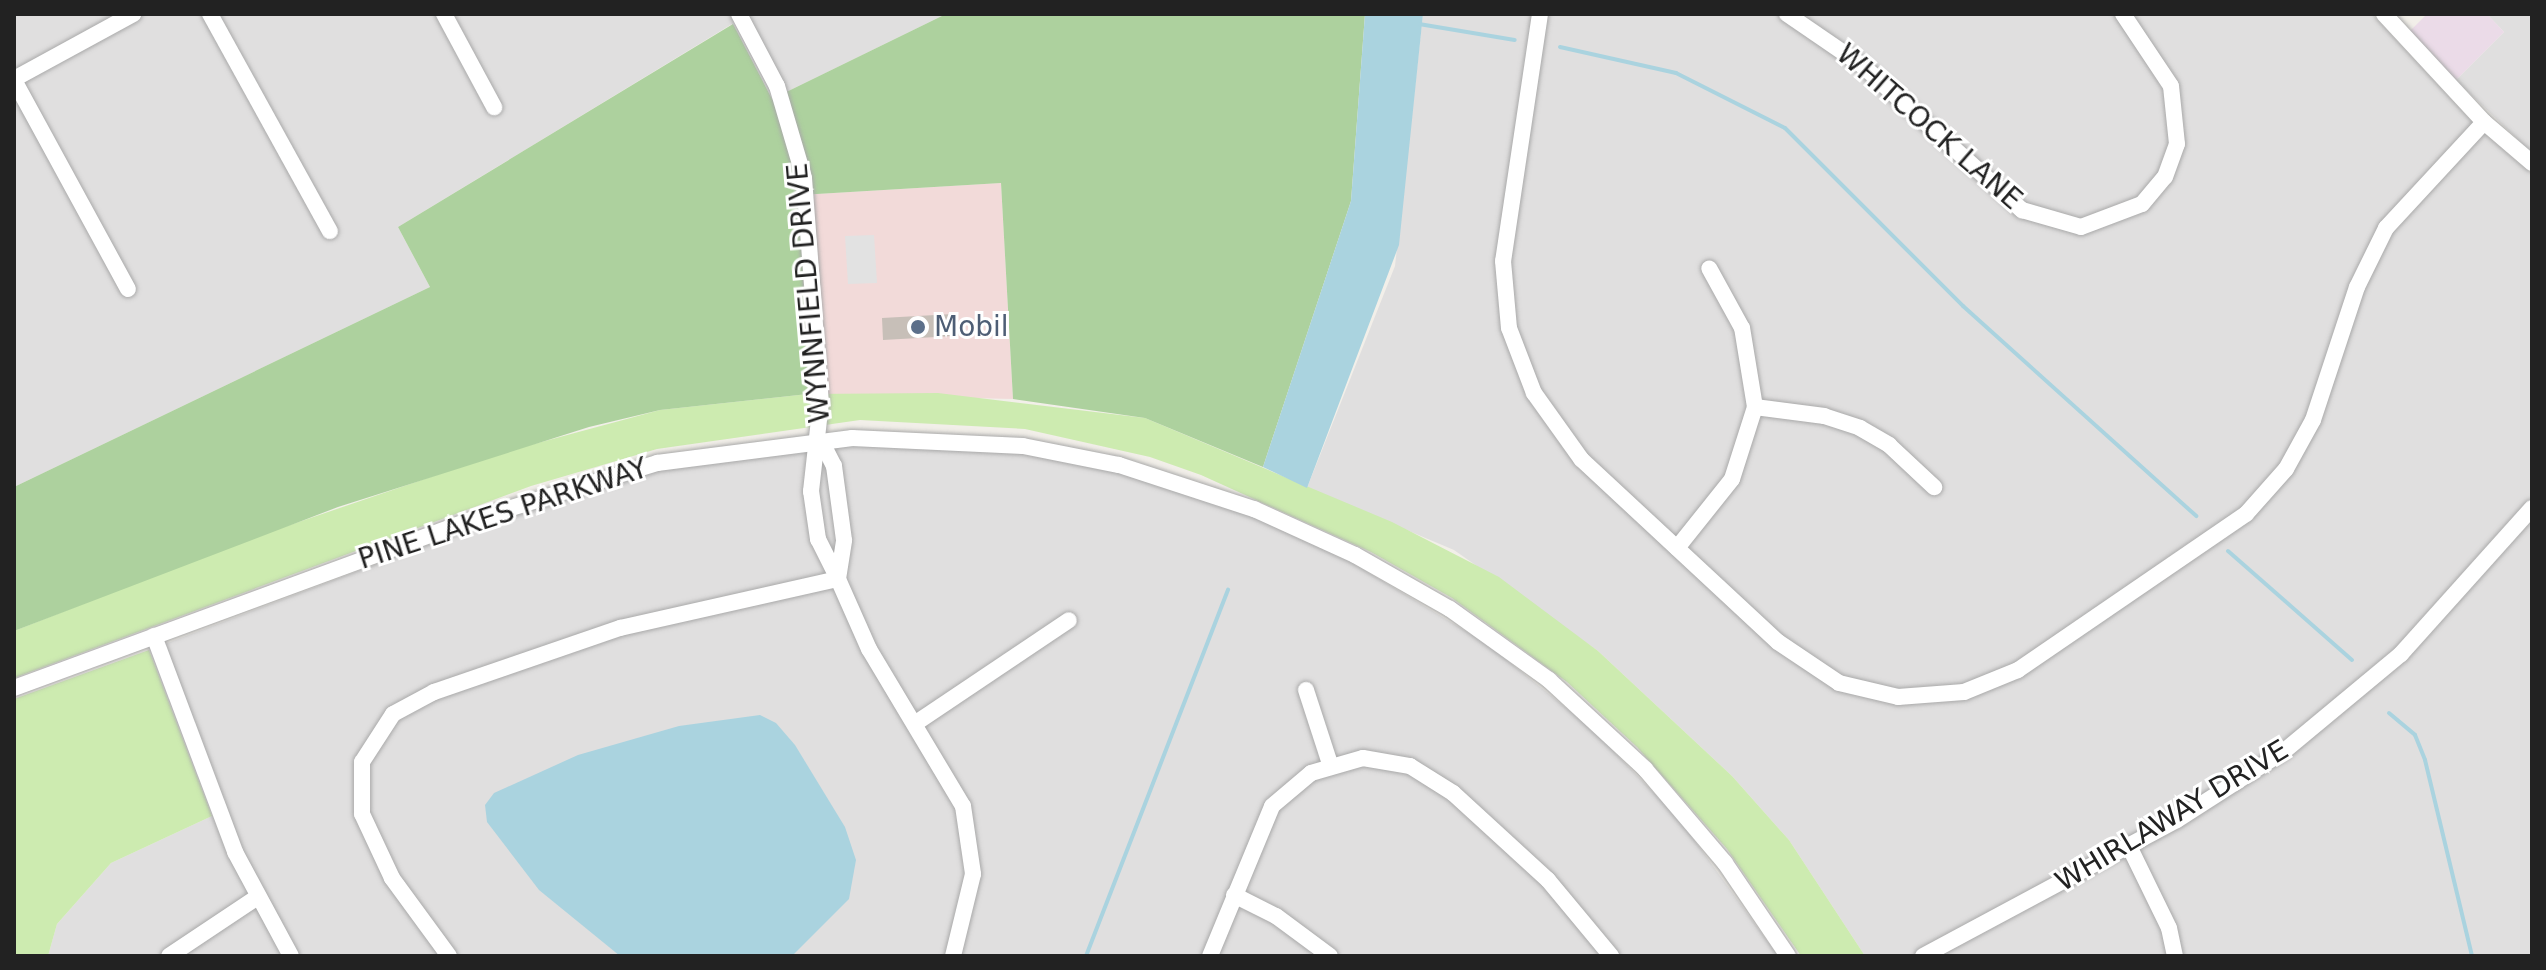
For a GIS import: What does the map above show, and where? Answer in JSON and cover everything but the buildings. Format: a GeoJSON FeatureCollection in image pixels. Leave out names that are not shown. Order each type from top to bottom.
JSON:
{"type":"FeatureCollection","features":[{"type":"Feature","properties":{"kind":"street"},"geometry":{"type":"LineString","coordinates":[[128,289],[14,80],[133,14]]}},
{"type":"Feature","properties":{"kind":"street"},"geometry":{"type":"LineString","coordinates":[[210,14],[330,231]]}},
{"type":"Feature","properties":{"kind":"street"},"geometry":{"type":"LineString","coordinates":[[444,14],[494,107]]}},
{"type":"Feature","properties":{"kind":"street","name":"WYNNFIELD DRIVE"},"geometry":{"type":"LineString","coordinates":[[739,14],[777,86],[802,165],[821,441]]}},
{"type":"Feature","properties":{"kind":"street"},"geometry":{"type":"LineString","coordinates":[[1540,14],[1504,241],[1512,338],[1534,393],[1561,435],[1778,642],[1839,683],[1888,695],[1941,696],[2018,670],[2225,530],[2274,484],[2313,420],[2357,287],[2386,228],[2484,122]]}},
{"type":"Feature","properties":{"kind":"street","name":"WHITCOCK LANE"},"geometry":{"type":"LineString","coordinates":[[1787,14],[1863,66],[2022,210],[2073,227],[2106,222],[2142,204],[2165,177],[2177,144],[2171,86],[2123,14]]}},
{"type":"Feature","properties":{"kind":"street"},"geometry":{"type":"LineString","coordinates":[[2384,14],[2484,122],[2532,163]]}},
{"type":"Feature","properties":{"kind":"street"},"geometry":{"type":"LineString","coordinates":[[1677,548],[1732,479],[1755,407],[1742,328],[1709,268]]}},
{"type":"Feature","properties":{"kind":"street"},"geometry":{"type":"LineString","coordinates":[[1755,407],[1824,416],[1860,428],[1889,445],[1934,487]]}},
{"type":"Feature","properties":{"kind":"street","name":"PINE LAKES PARKWAY"},"geometry":{"type":"LineString","coordinates":[[14,688],[586,481],[657,463],[821,441],[956,439],[1119,465],[1254,509],[1377,566],[1493,638],[1606,731],[1709,842],[1788,956]]}},
{"type":"Feature","properties":{"kind":"street"},"geometry":{"type":"LineString","coordinates":[[821,441],[811,473],[815,522],[857,627],[952,781],[969,831],[970,904],[953,956]]}},
{"type":"Feature","properties":{"kind":"street"},"geometry":{"type":"LineString","coordinates":[[821,441],[834,466],[844,540],[838,579]]}},
{"type":"Feature","properties":{"kind":"street","name":"WHIRLAWAY DRIVE"},"geometry":{"type":"LineString","coordinates":[[1923,956],[2129,846],[2257,771],[2350,700],[2452,602],[2532,508]]}},
{"type":"Feature","properties":{"kind":"street"},"geometry":{"type":"LineString","coordinates":[[449,956],[392,878],[362,814],[359,773],[381,725],[417,699],[570,643],[694,608],[838,579]]}},
{"type":"Feature","properties":{"kind":"street"},"geometry":{"type":"LineString","coordinates":[[916,723],[1069,620]]}},
{"type":"Feature","properties":{"kind":"street"},"geometry":{"type":"LineString","coordinates":[[154,636],[256,898],[291,956]]}},
{"type":"Feature","properties":{"kind":"street"},"geometry":{"type":"LineString","coordinates":[[1306,690],[1330,764]]}},
{"type":"Feature","properties":{"kind":"street"},"geometry":{"type":"LineString","coordinates":[[1210,956],[1272,806],[1302,778],[1330,764],[1386,760],[1430,776],[1517,849],[1611,956]]}},
{"type":"Feature","properties":{"kind":"street"},"geometry":{"type":"LineString","coordinates":[[2129,846],[2164,917],[2175,956]]}},
{"type":"Feature","properties":{"kind":"street"},"geometry":{"type":"LineString","coordinates":[[1234,895],[1276,916],[1330,956]]}},
{"type":"Feature","properties":{"kind":"street"},"geometry":{"type":"LineString","coordinates":[[169,956],[256,898]]}},
{"type":"Feature","properties":{"kind":"shaded area"},"geometry":{"type":"Polygon","coordinates":[[[14,14],[946,14],[772,99],[732,24],[398,227],[430,287],[14,487],[14,14]]]}},
{"type":"Feature","properties":{"kind":"shaded area"},"geometry":{"type":"Polygon","coordinates":[[[1423,14],[2372,14],[2478,128],[2532,174],[2532,956],[1865,956],[1789,840],[1732,776],[1598,651],[1454,550],[1307,488],[1395,266],[1423,14]]]}},
{"type":"Feature","properties":{"kind":"shaded area"},"geometry":{"type":"Polygon","coordinates":[[[2427,14],[2487,14],[2504,32],[2456,80],[2410,31],[2427,14]]]}},
{"type":"Feature","properties":{"kind":"shaded area"},"geometry":{"type":"Polygon","coordinates":[[[2487,14],[2532,14],[2532,153],[2456,80],[2504,32],[2487,14]]]}},
{"type":"Feature","properties":{"kind":"shaded area"},"geometry":{"type":"Polygon","coordinates":[[[1001,183],[1013,399],[808,394],[800,195],[1001,183]]]}},
{"type":"Feature","properties":{"kind":"shaded area"},"geometry":{"type":"Polygon","coordinates":[[[874,235],[877,283],[848,284],[845,236],[874,235]]]}},
{"type":"Feature","properties":{"kind":"shaded area"},"geometry":{"type":"Polygon","coordinates":[[[856,444],[1021,453],[1116,472],[1251,516],[1351,562],[1487,644],[1592,729],[1679,819],[1778,956],[48,956],[57,924],[111,863],[212,816],[149,650],[472,528],[658,471],[856,444]]]}},
{"type":"Feature","properties":{"kind":"green space"},"geometry":{"type":"Polygon","coordinates":[[[946,14],[1365,14],[1351,201],[1263,467],[1145,418],[1013,399],[1001,183],[800,195],[808,394],[660,410],[589,427],[338,507],[14,631],[14,487],[430,287],[398,227],[733,24],[772,99],[946,14]]]}},
{"type":"Feature","properties":{"kind":"green space"},"geometry":{"type":"Polygon","coordinates":[[[938,393],[1145,418],[1392,522],[1499,577],[1598,651],[1732,776],[1789,840],[1865,956],[1801,956],[1727,849],[1637,747],[1567,682],[1452,598],[1371,552],[1201,475],[1150,457],[1025,429],[860,420],[657,449],[531,486],[14,678],[14,631],[243,541],[501,453],[660,410],[808,394],[938,393]]]}},
{"type":"Feature","properties":{"kind":"green space"},"geometry":{"type":"Polygon","coordinates":[[[149,650],[212,816],[111,863],[57,924],[48,956],[14,956],[14,699],[149,650]]]}},
{"type":"Feature","properties":{"kind":"water"},"geometry":{"type":"Polygon","coordinates":[[[1365,14],[1423,14],[1399,245],[1307,488],[1263,467],[1351,201],[1365,14]]]}},
{"type":"Feature","properties":{"kind":"water"},"geometry":{"type":"Polygon","coordinates":[[[760,715],[776,723],[795,745],[845,827],[856,860],[849,899],[792,956],[620,956],[539,890],[487,822],[485,805],[494,793],[578,755],[679,726],[760,715]]]}},
{"type":"Feature","properties":{"kind":"waterway"},"geometry":{"type":"LineString","coordinates":[[1419,24],[1515,40]]}},
{"type":"Feature","properties":{"kind":"waterway"},"geometry":{"type":"LineString","coordinates":[[1560,47],[1676,73],[1785,128],[1963,306],[2196,516]]}},
{"type":"Feature","properties":{"kind":"waterway"},"geometry":{"type":"LineString","coordinates":[[2228,551],[2352,660]]}},
{"type":"Feature","properties":{"kind":"waterway"},"geometry":{"type":"LineString","coordinates":[[1086,956],[1228,590]]}},
{"type":"Feature","properties":{"kind":"waterway"},"geometry":{"type":"LineString","coordinates":[[2389,713],[2415,735],[2425,760],[2472,956]]}},
{"type":"Feature","properties":{"kind":"place","name":"Mobil"},"geometry":{"type":"Point","coordinates":[918,327]}}]}
